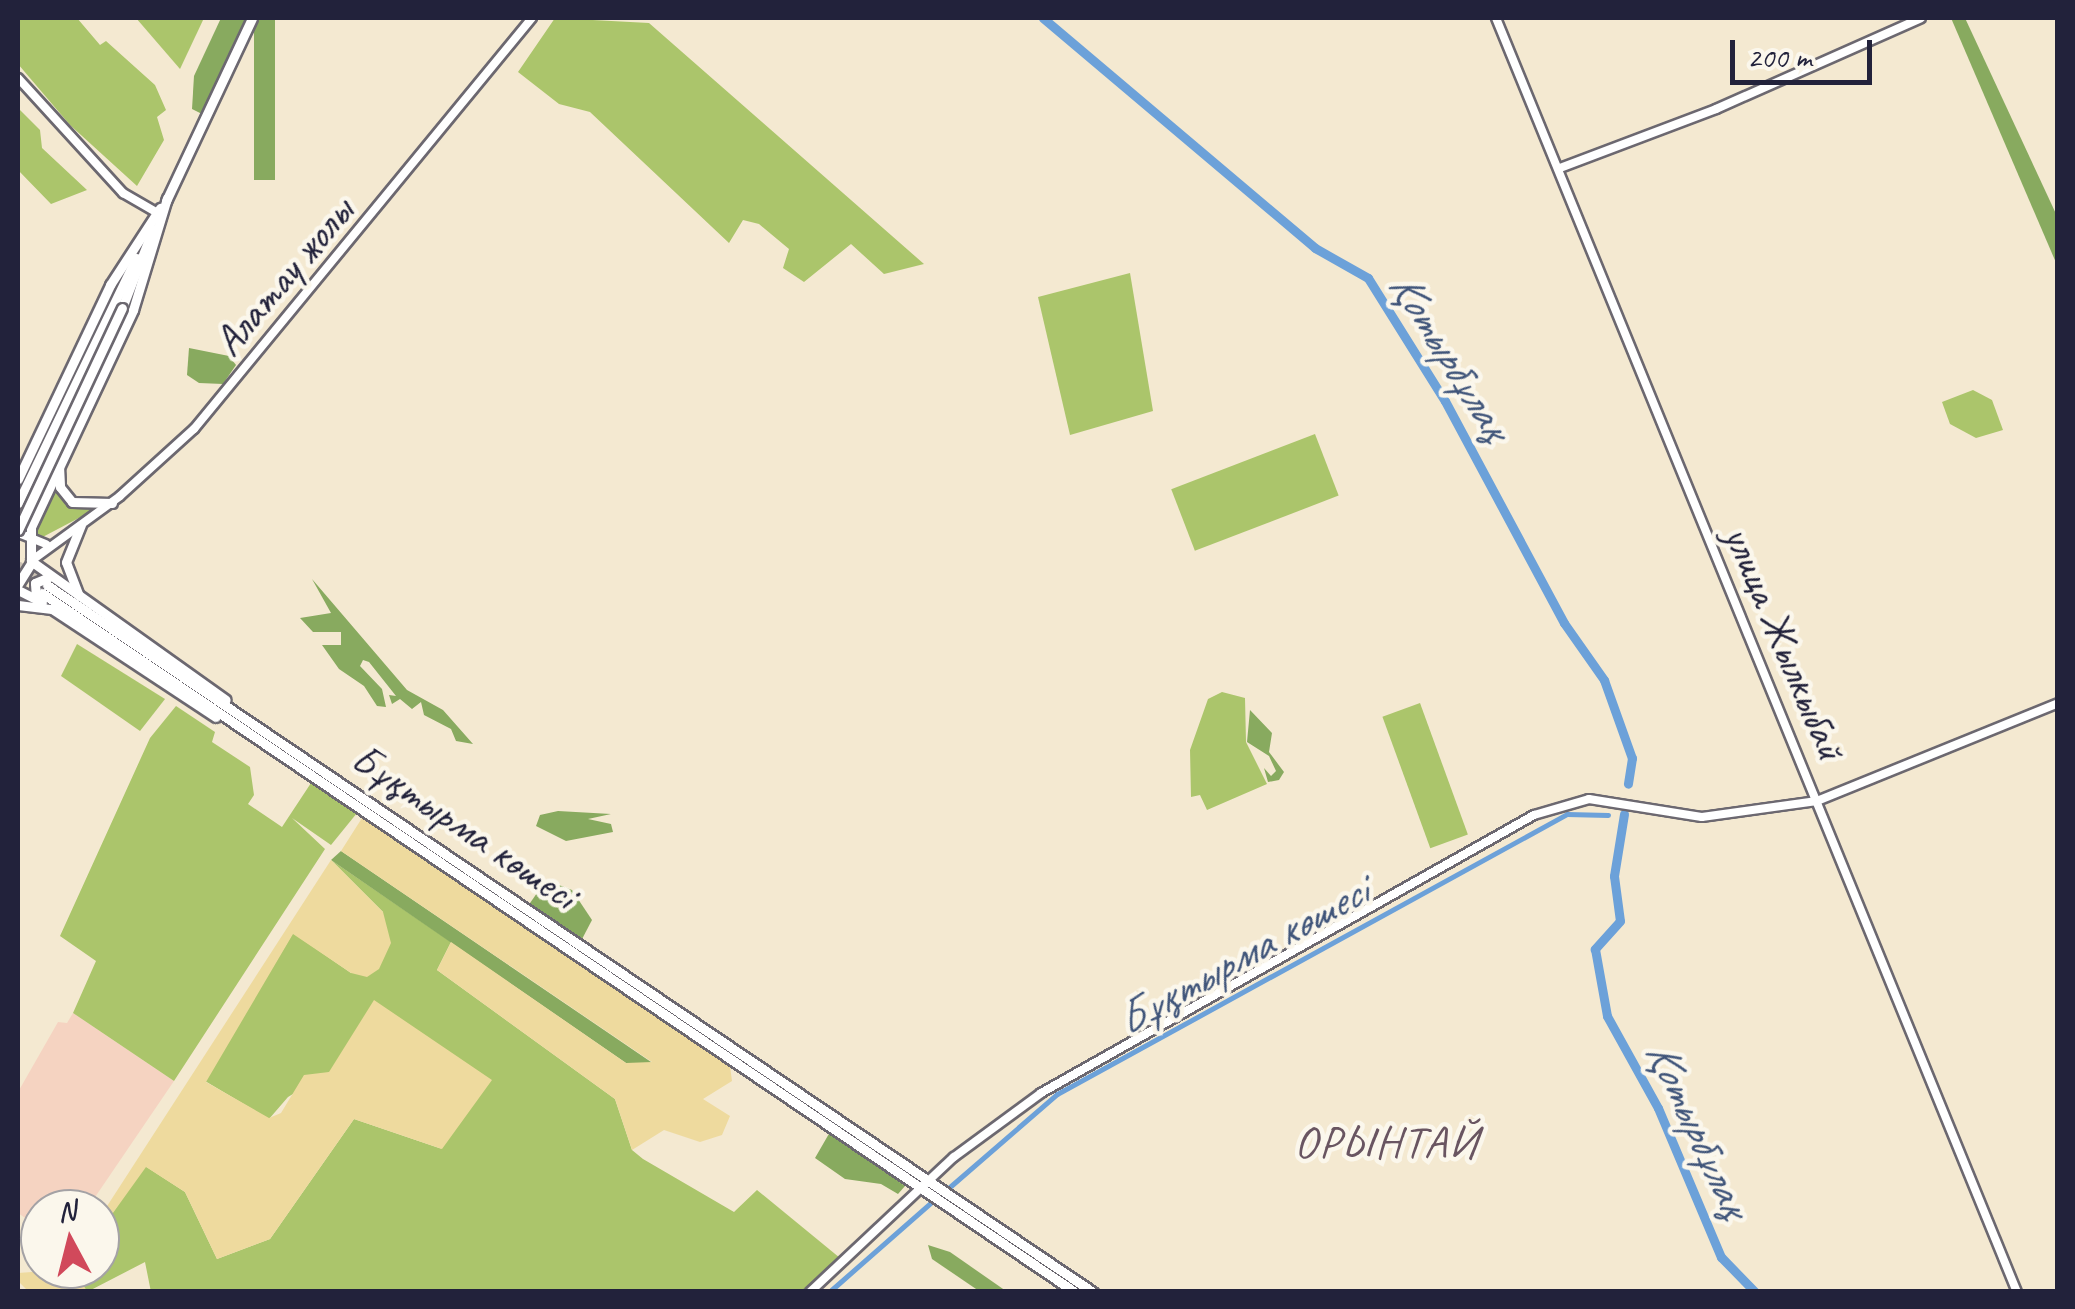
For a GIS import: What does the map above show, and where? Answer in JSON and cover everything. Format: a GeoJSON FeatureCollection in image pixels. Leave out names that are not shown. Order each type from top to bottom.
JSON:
{"type":"FeatureCollection","features":[{"type":"Feature","properties":{"kind":"main road"},"geometry":{"type":"LineString","coordinates":[[18,503],[111,303],[167,198],[252,18]]}},
{"type":"Feature","properties":{"kind":"main road"},"geometry":{"type":"LineString","coordinates":[[52,609],[24,541],[133,310],[167,198]]}},
{"type":"Feature","properties":{"kind":"main road"},"geometry":{"type":"LineString","coordinates":[[156,219],[24,541],[18,587],[44,589],[84,602],[259,728]]}},
{"type":"Feature","properties":{"kind":"main road"},"geometry":{"type":"LineString","coordinates":[[18,479],[110,285],[156,219]]}},
{"type":"Feature","properties":{"kind":"main road"},"geometry":{"type":"LineString","coordinates":[[60,458],[59,482],[68,500],[89,507],[112,503]]}},
{"type":"Feature","properties":{"kind":"main road"},"geometry":{"type":"LineString","coordinates":[[18,512],[32,510],[46,491]]}},
{"type":"Feature","properties":{"kind":"main road"},"geometry":{"type":"LineString","coordinates":[[81,525],[66,562],[84,602]]}},
{"type":"Feature","properties":{"kind":"main road","name":"Бұқтырма көшесі"},"geometry":{"type":"LineString","coordinates":[[44,589],[259,728],[396,826],[831,1120],[1074,1292]]}},
{"type":"Feature","properties":{"kind":"main road","name":"Бұқтырма көшесі"},"geometry":{"type":"LineString","coordinates":[[44,589],[248,733],[396,826]]}},
{"type":"Feature","properties":{"kind":"main road"},"geometry":{"type":"LineString","coordinates":[[18,604],[52,609],[193,705],[248,733]]}},
{"type":"Feature","properties":{"kind":"main road","name":"Бұқтырма көшесі"},"geometry":{"type":"LineString","coordinates":[[925,1186],[940,1188],[1093,1292]]}},
{"type":"Feature","properties":{"kind":"street","name":"Алатау жолы"},"geometry":{"type":"LineString","coordinates":[[24,541],[50,543],[112,503],[159,464],[245,372],[532,18]]}},
{"type":"Feature","properties":{"kind":"street","name":"улица Жылкыбай"},"geometry":{"type":"LineString","coordinates":[[1496,18],[2018,1292]]}},
{"type":"Feature","properties":{"kind":"street"},"geometry":{"type":"LineString","coordinates":[[1560,168],[1716,109],[1921,18]]}},
{"type":"Feature","properties":{"kind":"street"},"geometry":{"type":"LineString","coordinates":[[18,78],[123,192],[156,219]]}},
{"type":"Feature","properties":{"kind":"street"},"geometry":{"type":"LineString","coordinates":[[24,541],[50,543]]}},
{"type":"Feature","properties":{"kind":"street"},"geometry":{"type":"LineString","coordinates":[[810,1292],[925,1186],[1038,1094],[1562,802],[1589,798],[1702,817],[1817,801],[2058,704]]}},
{"type":"Feature","properties":{"kind":"shaded area"},"geometry":{"type":"Polygon","coordinates":[[[73,1013],[174,1081],[101,1189],[20,1189],[20,1214],[18,1092],[58,1022],[67,1023],[73,1013]]]}},
{"type":"Feature","properties":{"kind":"green space"},"geometry":{"type":"Polygon","coordinates":[[[18,18],[77,18],[100,45],[106,41],[155,85],[166,110],[157,117],[164,140],[137,186],[70,125],[18,64],[18,18]]]}},
{"type":"Feature","properties":{"kind":"green space"},"geometry":{"type":"Polygon","coordinates":[[[136,18],[204,18],[180,69],[136,18]]]}},
{"type":"Feature","properties":{"kind":"green space"},"geometry":{"type":"Polygon","coordinates":[[[221,18],[246,18],[202,114],[192,109],[194,76],[221,18]]]}},
{"type":"Feature","properties":{"kind":"green space"},"geometry":{"type":"Polygon","coordinates":[[[254,18],[275,18],[275,180],[254,180],[254,18]]]}},
{"type":"Feature","properties":{"kind":"green space"},"geometry":{"type":"Polygon","coordinates":[[[555,18],[649,23],[924,264],[884,274],[851,244],[804,282],[783,268],[789,249],[759,224],[743,220],[729,243],[590,112],[559,104],[518,72],[555,18]]]}},
{"type":"Feature","properties":{"kind":"green space"},"geometry":{"type":"Polygon","coordinates":[[[1951,18],[1965,18],[2057,216],[2057,265],[1951,18]]]}},
{"type":"Feature","properties":{"kind":"green space"},"geometry":{"type":"Polygon","coordinates":[[[18,108],[40,130],[42,148],[87,190],[51,204],[18,170],[18,108]]]}},
{"type":"Feature","properties":{"kind":"green space"},"geometry":{"type":"Polygon","coordinates":[[[1130,273],[1153,411],[1070,435],[1038,297],[1130,273]]]}},
{"type":"Feature","properties":{"kind":"green space"},"geometry":{"type":"Polygon","coordinates":[[[189,348],[229,356],[236,365],[223,384],[199,383],[187,375],[189,348]]]}},
{"type":"Feature","properties":{"kind":"green space"},"geometry":{"type":"Polygon","coordinates":[[[1973,390],[1992,400],[2003,430],[1976,438],[1950,424],[1942,402],[1973,390]]]}},
{"type":"Feature","properties":{"kind":"green space"},"geometry":{"type":"Polygon","coordinates":[[[1315,434],[1339,496],[1195,551],[1171,489],[1315,434]]]}},
{"type":"Feature","properties":{"kind":"green space"},"geometry":{"type":"Polygon","coordinates":[[[56,480],[68,502],[94,510],[37,540],[33,530],[56,480]]]}},
{"type":"Feature","properties":{"kind":"green space"},"geometry":{"type":"Polygon","coordinates":[[[312,579],[407,690],[443,710],[473,744],[456,741],[451,729],[424,715],[421,702],[412,709],[400,699],[392,704],[389,695],[396,696],[369,662],[363,660],[360,666],[382,689],[386,707],[377,706],[364,686],[339,669],[322,645],[341,645],[341,632],[313,632],[300,618],[331,613],[312,579]]]}},
{"type":"Feature","properties":{"kind":"green space"},"geometry":{"type":"Polygon","coordinates":[[[77,644],[165,699],[140,731],[61,676],[77,644]]]}},
{"type":"Feature","properties":{"kind":"green space"},"geometry":{"type":"Polygon","coordinates":[[[1222,692],[1245,698],[1246,742],[1267,784],[1207,810],[1200,795],[1191,797],[1190,750],[1208,699],[1222,692]]]}},
{"type":"Feature","properties":{"kind":"green space"},"geometry":{"type":"Polygon","coordinates":[[[1420,703],[1468,835],[1430,848],[1382,717],[1420,703]]]}},
{"type":"Feature","properties":{"kind":"green space"},"geometry":{"type":"Polygon","coordinates":[[[176,706],[215,732],[212,742],[250,767],[254,795],[248,804],[282,827],[311,783],[357,813],[331,845],[292,818],[325,849],[174,1081],[73,1013],[96,961],[60,936],[150,738],[176,706]]]}},
{"type":"Feature","properties":{"kind":"green space"},"geometry":{"type":"Polygon","coordinates":[[[1250,710],[1272,733],[1269,752],[1284,772],[1279,780],[1268,782],[1264,768],[1271,776],[1276,771],[1269,756],[1247,742],[1250,710]]]}},
{"type":"Feature","properties":{"kind":"green space"},"geometry":{"type":"Polygon","coordinates":[[[558,811],[611,814],[588,819],[611,824],[613,832],[566,841],[536,826],[540,815],[558,811]]]}},
{"type":"Feature","properties":{"kind":"green space"},"geometry":{"type":"Polygon","coordinates":[[[341,851],[654,1064],[626,1063],[331,860],[341,851]]]}},
{"type":"Feature","properties":{"kind":"green space"},"geometry":{"type":"Polygon","coordinates":[[[331,860],[451,942],[437,970],[615,1099],[632,1150],[643,1159],[734,1212],[757,1190],[840,1258],[801,1292],[151,1292],[145,1262],[120,1275],[120,1202],[145,1166],[185,1192],[217,1259],[270,1239],[354,1119],[442,1149],[329,1072],[288,1097],[269,1119],[205,1081],[293,933],[351,973],[383,912],[331,860]]]}},
{"type":"Feature","properties":{"kind":"green space"},"geometry":{"type":"Polygon","coordinates":[[[546,880],[572,890],[592,920],[581,941],[528,906],[546,880]]]}},
{"type":"Feature","properties":{"kind":"green space"},"geometry":{"type":"Polygon","coordinates":[[[830,1132],[905,1186],[898,1194],[881,1184],[845,1179],[815,1158],[830,1132]]]}},
{"type":"Feature","properties":{"kind":"green space"},"geometry":{"type":"Polygon","coordinates":[[[928,1245],[950,1252],[1006,1291],[979,1291],[932,1259],[928,1245]]]}},
{"type":"Feature","properties":{"kind":"sand"},"geometry":{"type":"Polygon","coordinates":[[[362,818],[730,1066],[732,1081],[703,1099],[730,1116],[722,1135],[700,1142],[664,1130],[632,1150],[615,1099],[437,970],[451,942],[626,1063],[652,1062],[341,851],[362,818]]]}},
{"type":"Feature","properties":{"kind":"sand"},"geometry":{"type":"Polygon","coordinates":[[[331,860],[383,912],[391,943],[379,969],[367,977],[351,973],[293,934],[206,1082],[269,1118],[281,1113],[304,1075],[329,1072],[374,1000],[492,1080],[442,1149],[354,1119],[270,1239],[217,1259],[185,1192],[146,1167],[120,1203],[118,1189],[331,860]]]}},
{"type":"Feature","properties":{"kind":"sand"},"geometry":{"type":"Polygon","coordinates":[[[26,1289],[87,1291],[28,1291],[26,1289]]]}},
{"type":"Feature","properties":{"kind":"waterway","name":"Қотырбұлақ"},"geometry":{"type":"LineString","coordinates":[[1043,18],[1315,248],[1368,278],[1445,401],[1564,623],[1604,680],[1632,758],[1628,784]]}},
{"type":"Feature","properties":{"kind":"waterway","name":"Бұқтырма көшесі"},"geometry":{"type":"LineString","coordinates":[[945,1191],[1057,1094],[1567,814],[1608,815]]}},
{"type":"Feature","properties":{"kind":"waterway","name":"Қотырбұлақ"},"geometry":{"type":"LineString","coordinates":[[1624,814],[1614,876],[1620,921],[1595,949],[1607,1016],[1658,1108],[1721,1257],[1755,1292]]}},
{"type":"Feature","properties":{"kind":"waterway"},"geometry":{"type":"LineString","coordinates":[[829,1292],[936,1198]]}},
{"type":"Feature","properties":{"kind":"tunnel"},"geometry":{"type":"LineString","coordinates":[[18,565],[44,583]]}},
{"type":"Feature","properties":{"kind":"district","name":"ОРЫНТАЙ"},"geometry":{"type":"Point","coordinates":[1387,1143]}}]}
